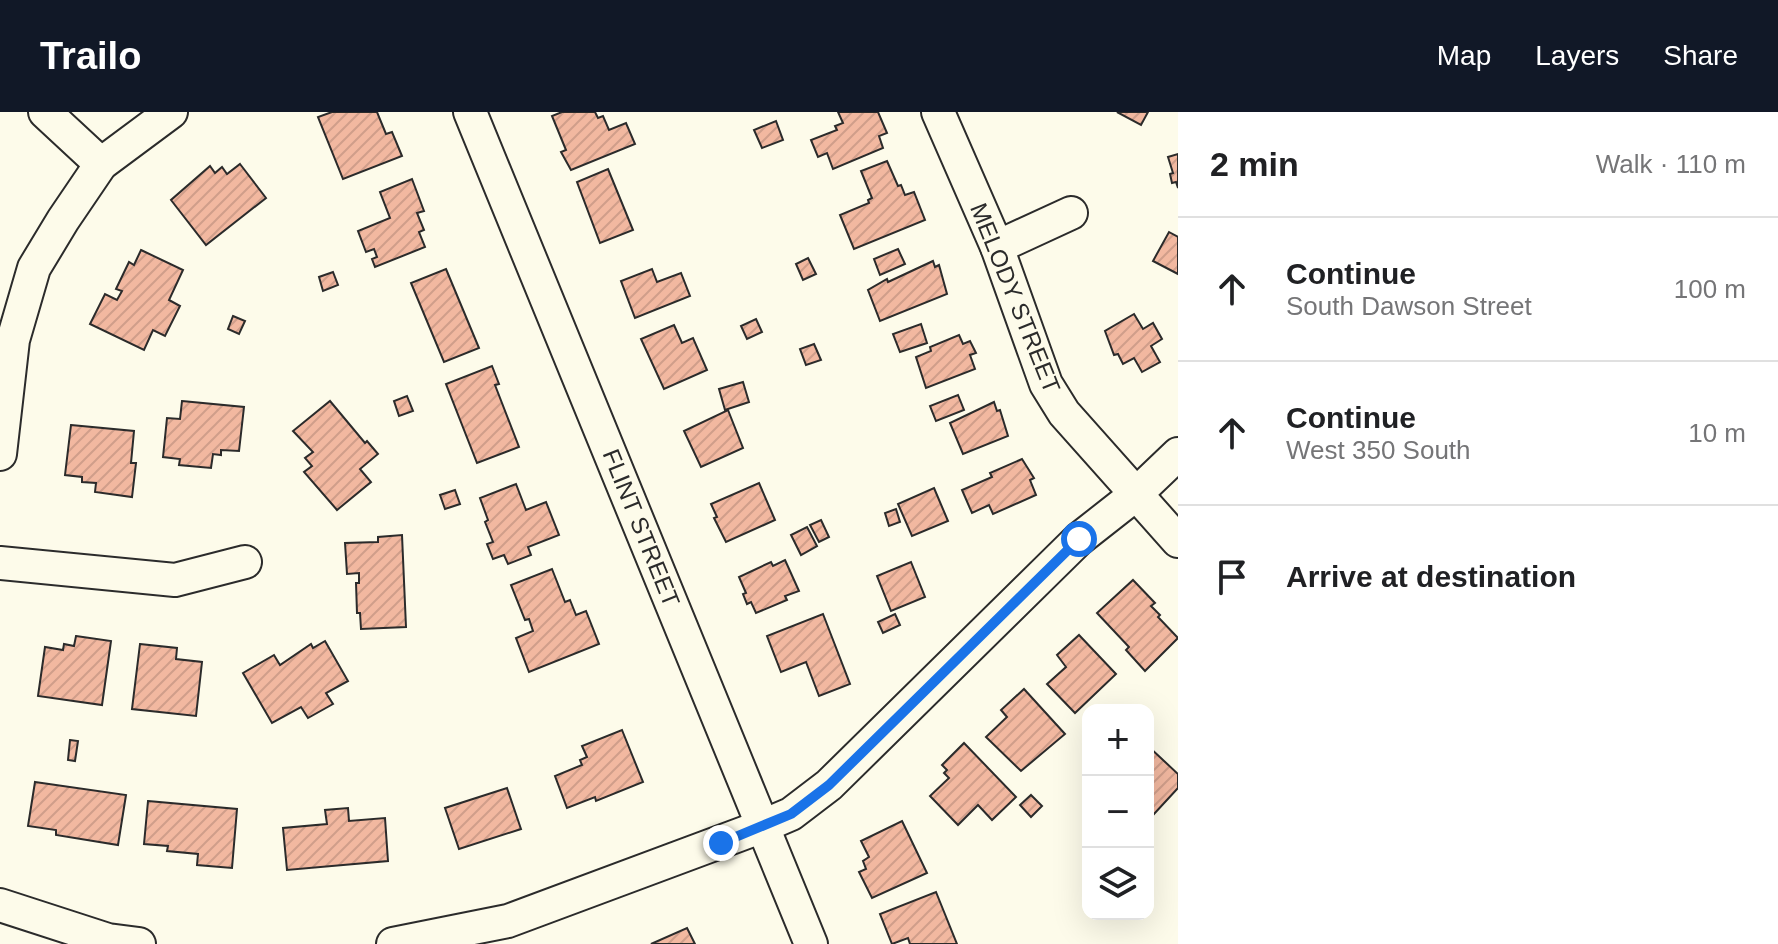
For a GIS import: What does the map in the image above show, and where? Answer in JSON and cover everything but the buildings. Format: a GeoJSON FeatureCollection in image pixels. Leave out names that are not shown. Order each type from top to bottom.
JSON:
{"type":"FeatureCollection","features":[{"type":"Feature","properties":{"kind":"street"},"geometry":{"type":"LineString","coordinates":[[45,112],[101,164]]}},
{"type":"Feature","properties":{"kind":"street"},"geometry":{"type":"LineString","coordinates":[[0,454],[13,340],[34,268],[101,164],[171,112]]}},
{"type":"Feature","properties":{"kind":"street","name":"FLINT STREET"},"geometry":{"type":"LineString","coordinates":[[470,112],[811,944]]}},
{"type":"Feature","properties":{"kind":"street","name":"MELODY STREET"},"geometry":{"type":"LineString","coordinates":[[938,112],[997,247],[1046,384],[1064,413],[1178,541]]}},
{"type":"Feature","properties":{"kind":"street"},"geometry":{"type":"LineString","coordinates":[[997,247],[1071,213]]}},
{"type":"Feature","properties":{"kind":"street"},"geometry":{"type":"LineString","coordinates":[[393,944],[508,921],[791,814],[829,785],[1079,539],[1135,495],[1178,454]]}},
{"type":"Feature","properties":{"kind":"street"},"geometry":{"type":"LineString","coordinates":[[0,563],[175,580],[245,562]]}},
{"type":"Feature","properties":{"kind":"street"},"geometry":{"type":"LineString","coordinates":[[0,905],[108,940],[139,944]]}},
{"type":"Feature","properties":{"kind":"route"},"geometry":{"type":"LineString","coordinates":[[721,843],[791,814],[829,785],[1079,539]]}}]}
